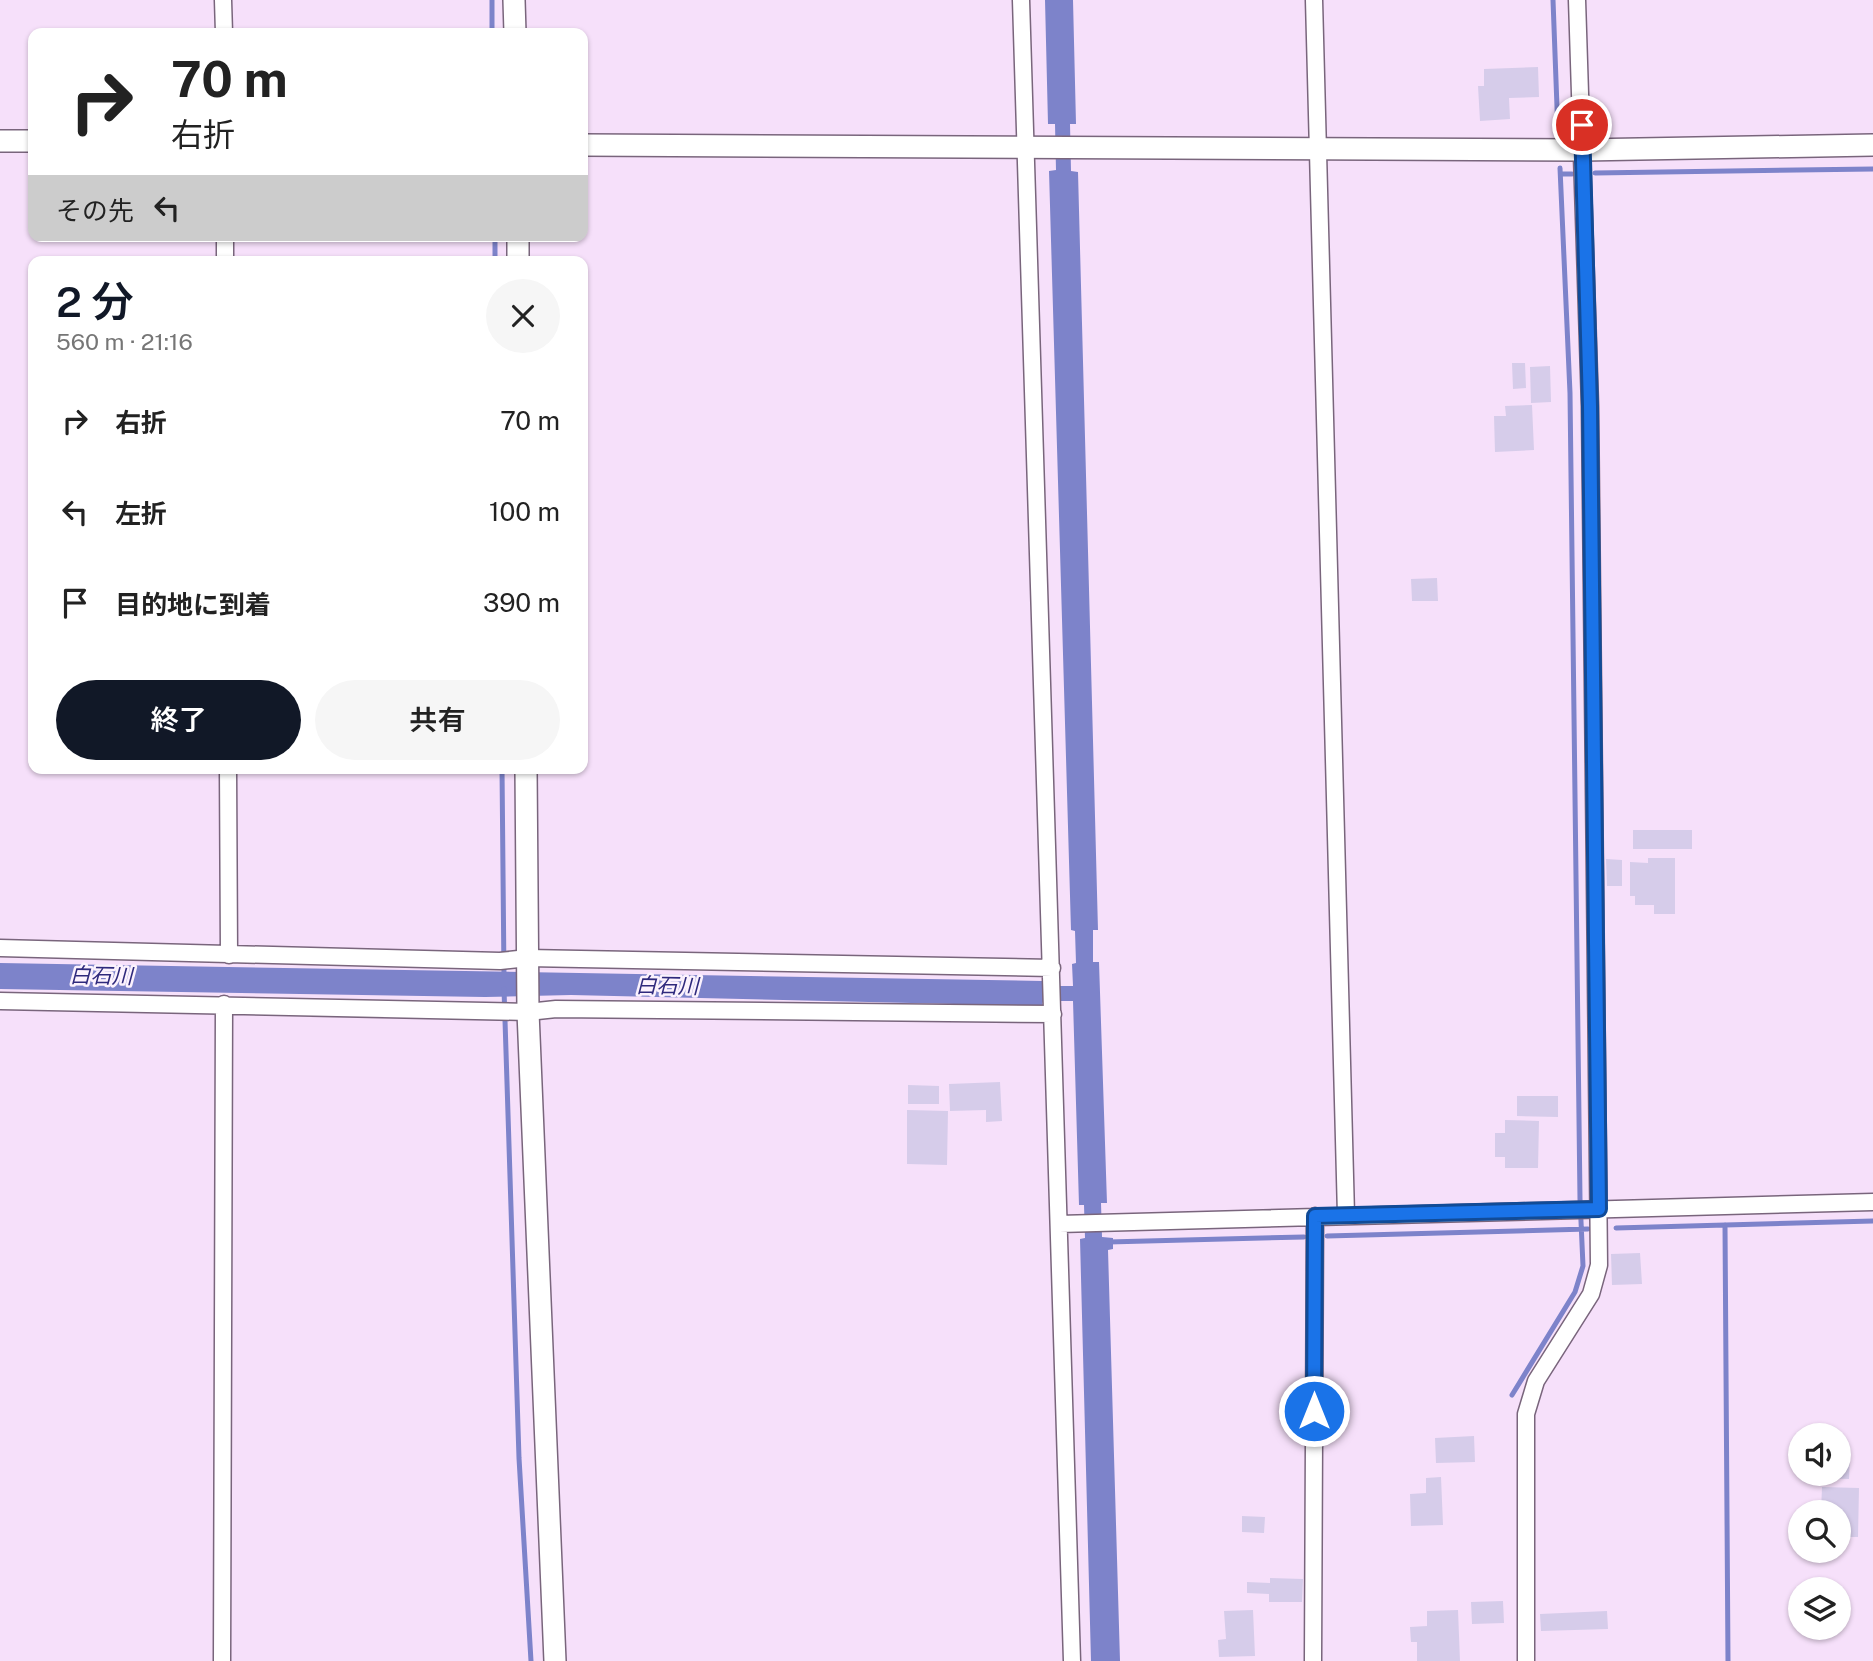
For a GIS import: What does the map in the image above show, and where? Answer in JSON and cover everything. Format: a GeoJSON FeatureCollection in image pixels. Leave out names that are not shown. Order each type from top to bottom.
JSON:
{"type":"FeatureCollection","features":[{"type":"Feature","properties":{"kind":"street"},"geometry":{"type":"LineString","coordinates":[[223,0],[224,28]]}},
{"type":"Feature","properties":{"kind":"street"},"geometry":{"type":"LineString","coordinates":[[514,0],[515,28]]}},
{"type":"Feature","properties":{"kind":"street"},"geometry":{"type":"LineString","coordinates":[[1021,0],[1072,1661]]}},
{"type":"Feature","properties":{"kind":"street"},"geometry":{"type":"LineString","coordinates":[[1314,0],[1346,1215]]}},
{"type":"Feature","properties":{"kind":"street"},"geometry":{"type":"LineString","coordinates":[[1527,1661],[1526,1414],[1536,1381],[1591,1294],[1599,1265],[1586,1210],[1590,406],[1577,0]]}},
{"type":"Feature","properties":{"kind":"street"},"geometry":{"type":"LineString","coordinates":[[0,141],[28,141]]}},
{"type":"Feature","properties":{"kind":"street"},"geometry":{"type":"LineString","coordinates":[[588,145],[1583,150],[1873,145]]}},
{"type":"Feature","properties":{"kind":"street"},"geometry":{"type":"LineString","coordinates":[[228,774],[229,955]]}},
{"type":"Feature","properties":{"kind":"street"},"geometry":{"type":"LineString","coordinates":[[526,774],[517,1010],[555,1661]]}},
{"type":"Feature","properties":{"kind":"street"},"geometry":{"type":"LineString","coordinates":[[0,948],[1052,974]]}},
{"type":"Feature","properties":{"kind":"street"},"geometry":{"type":"LineString","coordinates":[[0,1001],[517,1010],[1053,1010]]}},
{"type":"Feature","properties":{"kind":"street"},"geometry":{"type":"LineString","coordinates":[[222,1661],[224,1004]]}},
{"type":"Feature","properties":{"kind":"street"},"geometry":{"type":"LineString","coordinates":[[1059,1224],[1873,1202]]}},
{"type":"Feature","properties":{"kind":"street"},"geometry":{"type":"LineString","coordinates":[[1313,1661],[1315,1216]]}},
{"type":"Feature","properties":{"kind":"water","name":"白石川"},"geometry":{"type":"Polygon","coordinates":[[[1045,0],[1073,0],[1076,124],[1070,124],[1071,171],[1078,172],[1098,930],[1093,930],[1093,962],[1099,962],[1107,1203],[1101,1203],[1102,1237],[1113,1238],[1113,1249],[1108,1250],[1120,1661],[1091,1661],[1080,1239],[1085,1238],[1084,1205],[1079,1205],[1073,1001],[1043,1001],[1042,1006],[571,995],[485,997],[0,989],[0,963],[1042,981],[1043,986],[1073,986],[1072,964],[1076,963],[1075,931],[1071,930],[1049,171],[1056,170],[1055,124],[1048,124],[1045,0]]]}},
{"type":"Feature","properties":{"kind":"building"},"geometry":{"type":"Polygon","coordinates":[[[1538,67],[1539,97],[1509,98],[1510,119],[1480,121],[1478,86],[1484,86],[1484,69],[1538,67]]]}},
{"type":"Feature","properties":{"kind":"building"},"geometry":{"type":"Polygon","coordinates":[[[1512,363],[1525,363],[1526,388],[1513,389],[1512,363]]]}},
{"type":"Feature","properties":{"kind":"building"},"geometry":{"type":"Polygon","coordinates":[[[1550,366],[1551,402],[1531,403],[1530,367],[1550,366]]]}},
{"type":"Feature","properties":{"kind":"building"},"geometry":{"type":"Polygon","coordinates":[[[1532,405],[1534,450],[1495,452],[1494,416],[1506,416],[1505,406],[1532,405]]]}},
{"type":"Feature","properties":{"kind":"building"},"geometry":{"type":"Polygon","coordinates":[[[1437,578],[1438,601],[1412,601],[1411,579],[1437,578]]]}},
{"type":"Feature","properties":{"kind":"building"},"geometry":{"type":"Polygon","coordinates":[[[1633,830],[1692,830],[1692,849],[1633,849],[1633,830]]]}},
{"type":"Feature","properties":{"kind":"building"},"geometry":{"type":"Polygon","coordinates":[[[1648,858],[1675,858],[1675,914],[1654,914],[1654,905],[1635,905],[1635,896],[1630,896],[1630,862],[1648,863],[1648,858]]]}},
{"type":"Feature","properties":{"kind":"building"},"geometry":{"type":"Polygon","coordinates":[[[1606,859],[1622,860],[1622,886],[1607,886],[1606,859]]]}},
{"type":"Feature","properties":{"kind":"building"},"geometry":{"type":"Polygon","coordinates":[[[1000,1082],[1002,1121],[986,1122],[986,1110],[950,1111],[949,1084],[1000,1082]]]}},
{"type":"Feature","properties":{"kind":"building"},"geometry":{"type":"Polygon","coordinates":[[[908,1085],[939,1086],[939,1104],[908,1104],[908,1085]]]}},
{"type":"Feature","properties":{"kind":"building"},"geometry":{"type":"Polygon","coordinates":[[[1517,1096],[1558,1096],[1558,1117],[1517,1116],[1517,1096]]]}},
{"type":"Feature","properties":{"kind":"building"},"geometry":{"type":"Polygon","coordinates":[[[907,1110],[948,1111],[947,1165],[907,1164],[907,1110]]]}},
{"type":"Feature","properties":{"kind":"building"},"geometry":{"type":"Polygon","coordinates":[[[1505,1120],[1539,1121],[1538,1168],[1505,1168],[1505,1157],[1495,1157],[1495,1133],[1505,1133],[1505,1120]]]}},
{"type":"Feature","properties":{"kind":"building"},"geometry":{"type":"Polygon","coordinates":[[[1640,1253],[1642,1284],[1612,1285],[1611,1254],[1640,1253]]]}},
{"type":"Feature","properties":{"kind":"building"},"geometry":{"type":"Polygon","coordinates":[[[1474,1436],[1475,1462],[1436,1463],[1435,1438],[1474,1436]]]}},
{"type":"Feature","properties":{"kind":"building"},"geometry":{"type":"Polygon","coordinates":[[[1441,1477],[1443,1525],[1411,1526],[1410,1494],[1426,1493],[1426,1478],[1441,1477]]]}},
{"type":"Feature","properties":{"kind":"building"},"geometry":{"type":"Polygon","coordinates":[[[1822,1487],[1859,1488],[1858,1537],[1851,1537],[1851,1500],[1821,1500],[1822,1487]]]}},
{"type":"Feature","properties":{"kind":"building"},"geometry":{"type":"Polygon","coordinates":[[[1242,1516],[1265,1517],[1264,1533],[1242,1532],[1242,1516]]]}},
{"type":"Feature","properties":{"kind":"building"},"geometry":{"type":"Polygon","coordinates":[[[1270,1578],[1303,1579],[1302,1602],[1269,1602],[1269,1594],[1247,1593],[1247,1582],[1270,1583],[1270,1578]]]}},
{"type":"Feature","properties":{"kind":"building"},"geometry":{"type":"Polygon","coordinates":[[[1503,1601],[1504,1623],[1472,1624],[1471,1602],[1503,1601]]]}},
{"type":"Feature","properties":{"kind":"building"},"geometry":{"type":"Polygon","coordinates":[[[1253,1610],[1255,1656],[1219,1657],[1218,1640],[1226,1639],[1224,1611],[1253,1610]]]}},
{"type":"Feature","properties":{"kind":"building"},"geometry":{"type":"Polygon","coordinates":[[[1458,1610],[1460,1661],[1417,1661],[1417,1642],[1411,1642],[1410,1627],[1427,1626],[1427,1611],[1458,1610]]]}},
{"type":"Feature","properties":{"kind":"building"},"geometry":{"type":"Polygon","coordinates":[[[1607,1611],[1608,1629],[1541,1631],[1540,1614],[1607,1611]]]}},
{"type":"Feature","properties":{"kind":"waterway"},"geometry":{"type":"LineString","coordinates":[[492,0],[492,28]]}},
{"type":"Feature","properties":{"kind":"waterway"},"geometry":{"type":"LineString","coordinates":[[1553,0],[1558,134]]}},
{"type":"Feature","properties":{"kind":"waterway"},"geometry":{"type":"LineString","coordinates":[[1512,1395],[1575,1292],[1583,1266],[1570,393],[1560,168]]}},
{"type":"Feature","properties":{"kind":"waterway"},"geometry":{"type":"LineString","coordinates":[[1595,173],[1873,169]]}},
{"type":"Feature","properties":{"kind":"waterway"},"geometry":{"type":"LineString","coordinates":[[1561,174],[1572,174]]}},
{"type":"Feature","properties":{"kind":"waterway"},"geometry":{"type":"LineString","coordinates":[[495,242],[495,256]]}},
{"type":"Feature","properties":{"kind":"waterway"},"geometry":{"type":"LineString","coordinates":[[502,774],[504,976]]}},
{"type":"Feature","properties":{"kind":"waterway"},"geometry":{"type":"LineString","coordinates":[[504,989],[519,1458],[531,1661]]}},
{"type":"Feature","properties":{"kind":"waterway"},"geometry":{"type":"LineString","coordinates":[[1616,1228],[1873,1221]]}},
{"type":"Feature","properties":{"kind":"waterway"},"geometry":{"type":"LineString","coordinates":[[1725,1225],[1728,1661]]}},
{"type":"Feature","properties":{"kind":"waterway"},"geometry":{"type":"LineString","coordinates":[[1327,1236],[1588,1229]]}},
{"type":"Feature","properties":{"kind":"waterway"},"geometry":{"type":"LineString","coordinates":[[1108,1242],[1304,1237]]}},
{"type":"Feature","properties":{"kind":"route"},"geometry":{"type":"LineString","coordinates":[[1314,1411],[1315,1216],[1599,1209],[1590,406],[1582,125]]}}]}
